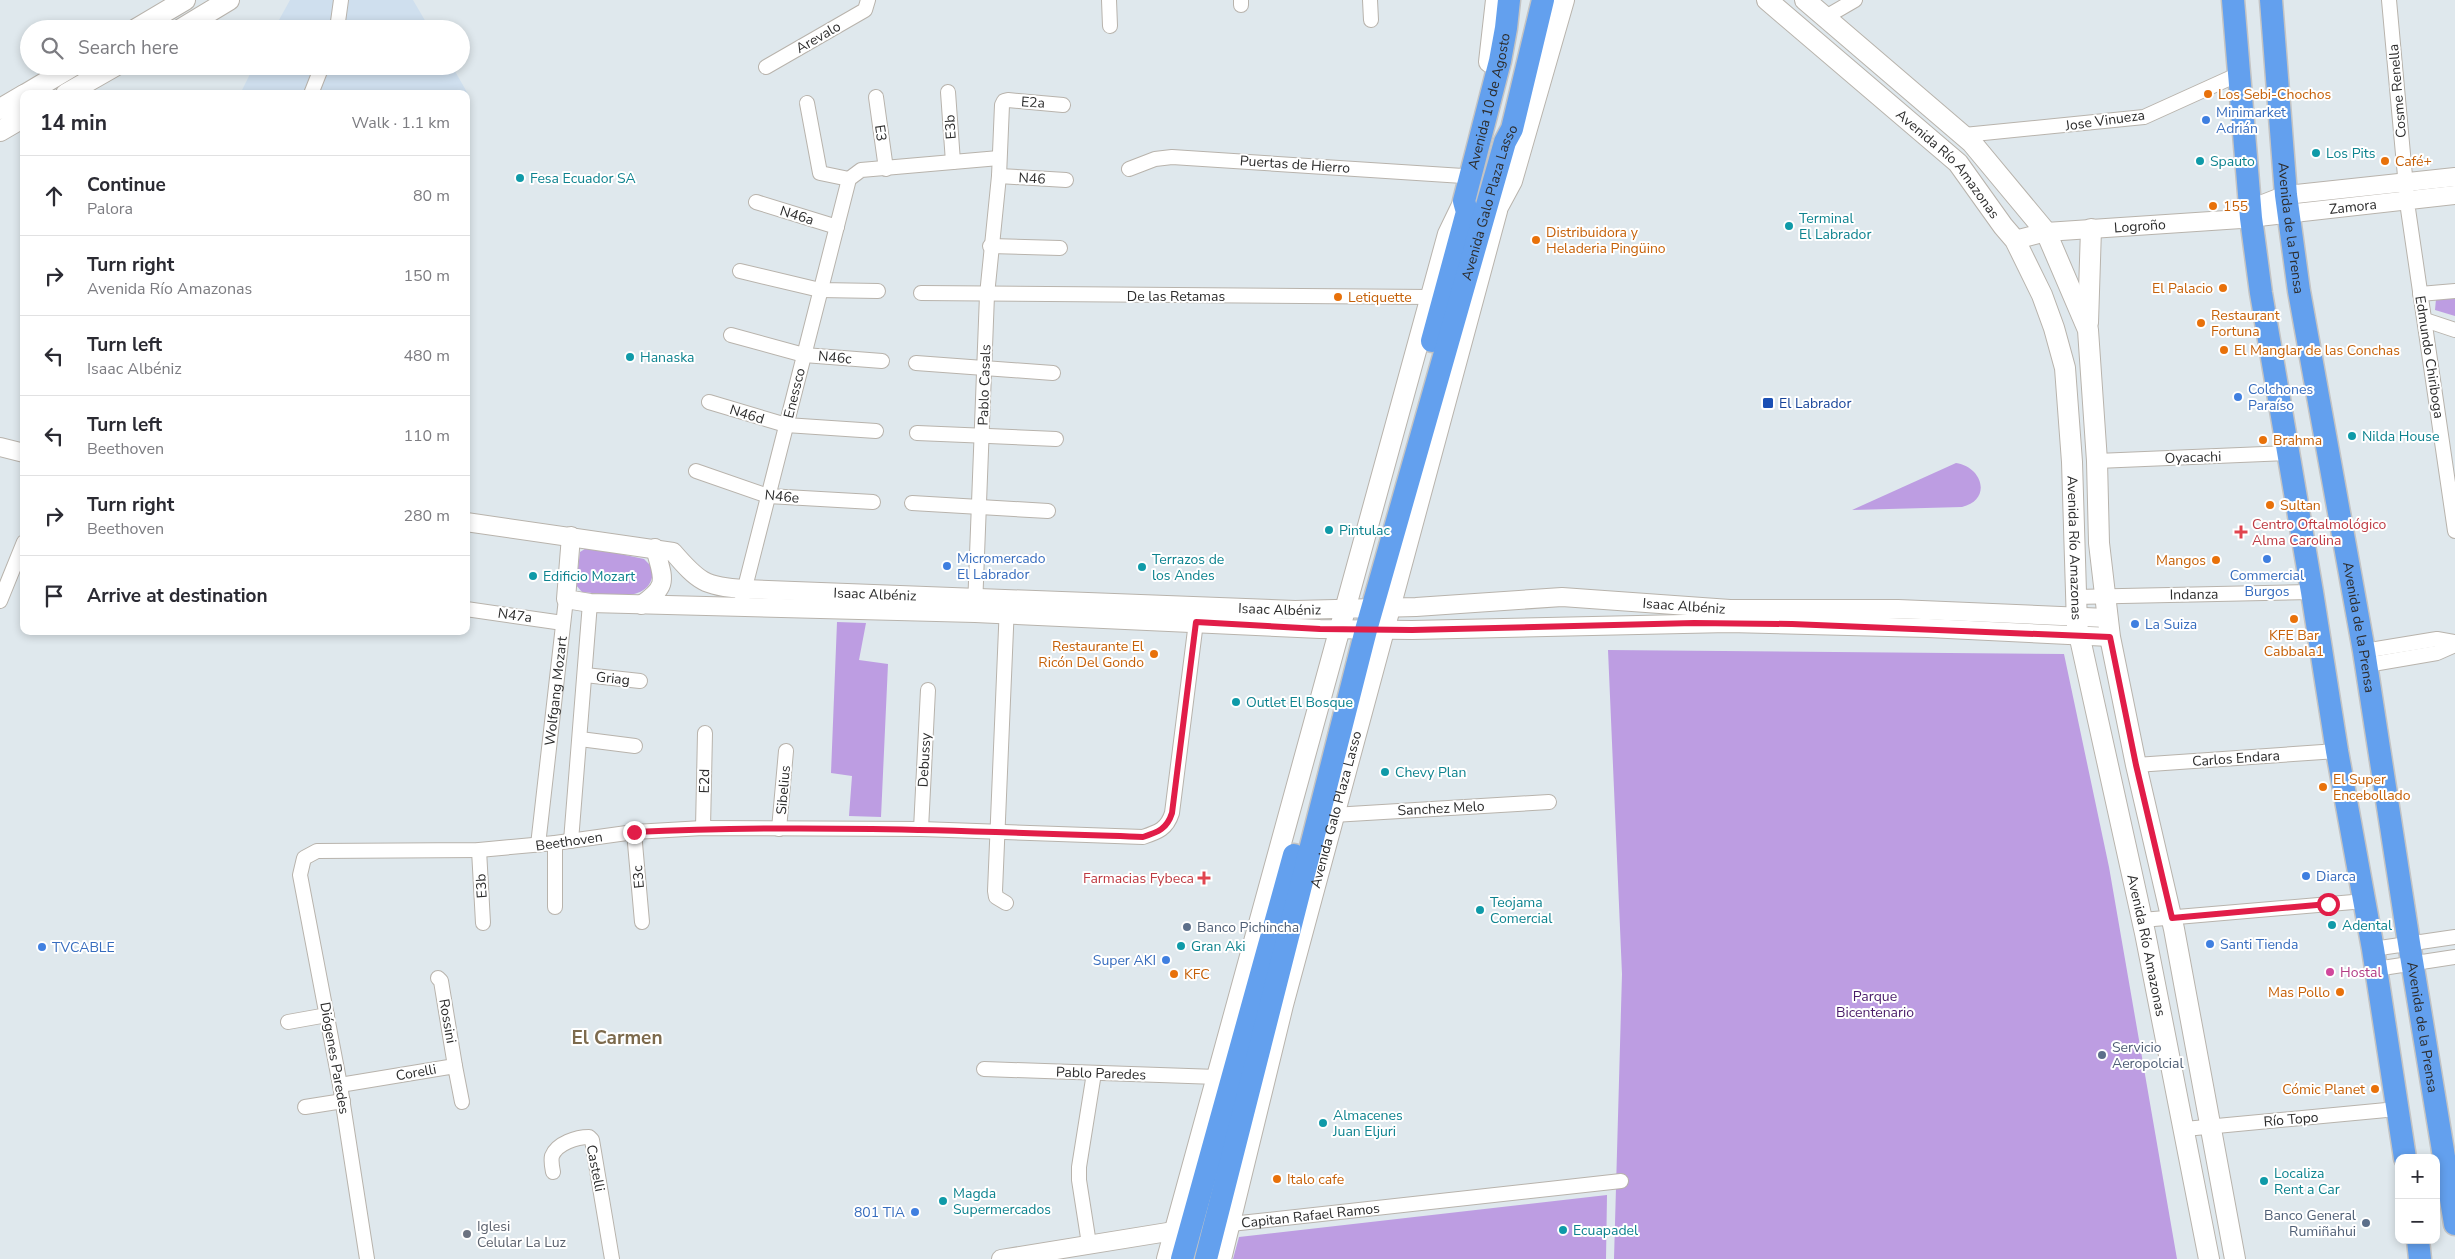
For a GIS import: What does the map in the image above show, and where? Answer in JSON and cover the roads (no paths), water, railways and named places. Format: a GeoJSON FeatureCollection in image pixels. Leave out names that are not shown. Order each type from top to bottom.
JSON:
{"type":"FeatureCollection","features":[{"type":"Feature","properties":{"kind":"main road"},"geometry":{"type":"LineString","coordinates":[[151,20],[185,0]]}},
{"type":"Feature","properties":{"kind":"main road"},"geometry":{"type":"LineString","coordinates":[[196,20],[229,0]]}},
{"type":"Feature","properties":{"kind":"main road"},"geometry":{"type":"LineString","coordinates":[[1512,129],[1543,0]]}},
{"type":"Feature","properties":{"kind":"main road"},"geometry":{"type":"LineString","coordinates":[[1498,207],[1512,182],[1564,0]]}},
{"type":"Feature","properties":{"kind":"main road"},"geometry":{"type":"LineString","coordinates":[[1753,0],[1811,38]]}},
{"type":"Feature","properties":{"kind":"main road","name":"Avenida Río Amazonas"},"geometry":{"type":"LineString","coordinates":[[1767,0],[1958,163],[2015,240],[2042,295],[2054,328],[2065,368],[2072,462],[2077,616],[2142,920],[2209,1259]]}},
{"type":"Feature","properties":{"kind":"main road","name":"Avenida Río Amazonas"},"geometry":{"type":"LineString","coordinates":[[1805,0],[1964,135],[2046,232],[2088,330],[2097,461],[2100,543],[2109,627],[2136,765],[2172,918],[2235,1259]]}},
{"type":"Feature","properties":{"kind":"main road"},"geometry":{"type":"LineString","coordinates":[[2233,0],[2239,74],[2255,212],[2261,293],[2337,751],[2365,901],[2404,1154]]}},
{"type":"Feature","properties":{"kind":"main road","name":"Avenida de la Prensa"},"geometry":{"type":"LineString","coordinates":[[2271,0],[2288,204],[2299,291],[2366,658],[2410,954],[2455,1224]]}},
{"type":"Feature","properties":{"kind":"main road"},"geometry":{"type":"LineString","coordinates":[[1448,234],[1504,5]]}},
{"type":"Feature","properties":{"kind":"main road","name":"Avenida 10 de Agosto"},"geometry":{"type":"LineString","coordinates":[[1464,201],[1500,61],[1504,5]]}},
{"type":"Feature","properties":{"kind":"main road"},"geometry":{"type":"LineString","coordinates":[[32,90],[58,75]]}},
{"type":"Feature","properties":{"kind":"main road"},"geometry":{"type":"LineString","coordinates":[[73,90],[99,75]]}},
{"type":"Feature","properties":{"kind":"main road"},"geometry":{"type":"LineString","coordinates":[[0,110],[20,97]]}},
{"type":"Feature","properties":{"kind":"main road"},"geometry":{"type":"LineString","coordinates":[[0,131],[20,119]]}},
{"type":"Feature","properties":{"kind":"main road","name":"Avenida Galo Plaza Lasso"},"geometry":{"type":"LineString","coordinates":[[1182,1259],[1183,1230],[1217,1077],[1363,619],[1498,207],[1514,143],[1512,129]]}},
{"type":"Feature","properties":{"kind":"main road","name":"Avenida Galo Plaza Lasso"},"geometry":{"type":"LineString","coordinates":[[1167,1259],[1183,1230],[1322,753],[1505,142],[1512,129]]}},
{"type":"Feature","properties":{"kind":"main road","name":"Avenida Galo Plaza Lasso"},"geometry":{"type":"LineString","coordinates":[[1221,1259],[1223,1224],[1363,619],[1431,297],[1448,234],[1464,201]]}},
{"type":"Feature","properties":{"kind":"main road","name":"Avenida Galo Plaza Lasso"},"geometry":{"type":"LineString","coordinates":[[1206,1259],[1223,1224],[1334,815],[1363,619],[1467,212],[1464,201]]}},
{"type":"Feature","properties":{"kind":"main road"},"geometry":{"type":"LineString","coordinates":[[2088,330],[2092,229]]}},
{"type":"Feature","properties":{"kind":"main road"},"geometry":{"type":"LineString","coordinates":[[2418,1244],[2420,1259]]}},
{"type":"Feature","properties":{"kind":"street"},"geometry":{"type":"LineString","coordinates":[[338,20],[341,0]]}},
{"type":"Feature","properties":{"kind":"street"},"geometry":{"type":"LineString","coordinates":[[1109,0],[1110,26]]}},
{"type":"Feature","properties":{"kind":"street"},"geometry":{"type":"LineString","coordinates":[[1370,0],[1371,20]]}},
{"type":"Feature","properties":{"kind":"street"},"geometry":{"type":"LineString","coordinates":[[1824,18],[1855,0]]}},
{"type":"Feature","properties":{"kind":"street","name":"Cosme Renella"},"geometry":{"type":"LineString","coordinates":[[2389,0],[2405,182]]}},
{"type":"Feature","properties":{"kind":"street","name":"Arevalo"},"geometry":{"type":"LineString","coordinates":[[766,67],[865,10],[868,2]]}},
{"type":"Feature","properties":{"kind":"street","name":"Jose Vinueza"},"geometry":{"type":"LineString","coordinates":[[1964,135],[2144,117],[2239,74]]}},
{"type":"Feature","properties":{"kind":"street"},"geometry":{"type":"LineString","coordinates":[[313,90],[318,75]]}},
{"type":"Feature","properties":{"kind":"street","name":"E3b"},"geometry":{"type":"LineString","coordinates":[[948,92],[953,162]]}},
{"type":"Feature","properties":{"kind":"street","name":"E3"},"geometry":{"type":"LineString","coordinates":[[876,97],[886,169]]}},
{"type":"Feature","properties":{"kind":"street","name":"E2a"},"geometry":{"type":"LineString","coordinates":[[1004,101],[1063,105]]}},
{"type":"Feature","properties":{"kind":"street","name":"Pablo Casals"},"geometry":{"type":"LineString","coordinates":[[975,605],[985,368],[986,295],[1004,101]]}},
{"type":"Feature","properties":{"kind":"street"},"geometry":{"type":"LineString","coordinates":[[807,103],[820,173],[849,179],[861,170],[999,158]]}},
{"type":"Feature","properties":{"kind":"street","name":"Puertas de Hierro"},"geometry":{"type":"LineString","coordinates":[[1129,169],[1155,159],[1172,157],[1463,176]]}},
{"type":"Feature","properties":{"kind":"street","name":"N46"},"geometry":{"type":"LineString","coordinates":[[998,176],[1066,180]]}},
{"type":"Feature","properties":{"kind":"street","name":"Zamora"},"geometry":{"type":"LineString","coordinates":[[2255,212],[2405,182],[2455,177]]}},
{"type":"Feature","properties":{"kind":"street","name":"Enessco"},"geometry":{"type":"LineString","coordinates":[[740,607],[849,179]]}},
{"type":"Feature","properties":{"kind":"street","name":"Edmundo Chiriboga"},"geometry":{"type":"LineString","coordinates":[[2405,182],[2455,531]]}},
{"type":"Feature","properties":{"kind":"street","name":"Zamora"},"geometry":{"type":"LineString","coordinates":[[2288,204],[2407,200],[2455,195]]}},
{"type":"Feature","properties":{"kind":"street","name":"N46a"},"geometry":{"type":"LineString","coordinates":[[756,202],[837,227]]}},
{"type":"Feature","properties":{"kind":"street","name":"Logroño"},"geometry":{"type":"LineString","coordinates":[[2015,240],[2046,232],[2255,212]]}},
{"type":"Feature","properties":{"kind":"street"},"geometry":{"type":"LineString","coordinates":[[990,246],[1060,248]]}},
{"type":"Feature","properties":{"kind":"street"},"geometry":{"type":"LineString","coordinates":[[740,271],[820,290],[878,292]]}},
{"type":"Feature","properties":{"kind":"street"},"geometry":{"type":"LineString","coordinates":[[2420,294],[2455,291]]}},
{"type":"Feature","properties":{"kind":"street","name":"De las Retamas"},"geometry":{"type":"LineString","coordinates":[[922,293],[1431,297]]}},
{"type":"Feature","properties":{"kind":"street"},"geometry":{"type":"LineString","coordinates":[[2425,320],[2455,330]]}},
{"type":"Feature","properties":{"kind":"street","name":"N46c"},"geometry":{"type":"LineString","coordinates":[[731,335],[804,355],[882,361]]}},
{"type":"Feature","properties":{"kind":"street"},"geometry":{"type":"LineString","coordinates":[[916,363],[1053,372]]}},
{"type":"Feature","properties":{"kind":"street","name":"N46d"},"geometry":{"type":"LineString","coordinates":[[708,402],[786,425],[876,431]]}},
{"type":"Feature","properties":{"kind":"street"},"geometry":{"type":"LineString","coordinates":[[917,433],[1056,440]]}},
{"type":"Feature","properties":{"kind":"street"},"geometry":{"type":"LineString","coordinates":[[0,447],[20,452]]}},
{"type":"Feature","properties":{"kind":"street","name":"Oyacachi"},"geometry":{"type":"LineString","coordinates":[[2097,461],[2289,453]]}},
{"type":"Feature","properties":{"kind":"street","name":"N46e"},"geometry":{"type":"LineString","coordinates":[[696,471],[768,496],[873,502]]}},
{"type":"Feature","properties":{"kind":"street"},"geometry":{"type":"LineString","coordinates":[[912,503],[1048,511]]}},
{"type":"Feature","properties":{"kind":"street","name":"Isaac Albéniz"},"geometry":{"type":"LineString","coordinates":[[470,523],[673,552],[695,577],[717,588],[1006,607],[1196,622],[1729,616]]}},
{"type":"Feature","properties":{"kind":"street","name":"Wolfgang Mozart"},"geometry":{"type":"LineString","coordinates":[[538,845],[566,600],[570,536]]}},
{"type":"Feature","properties":{"kind":"street"},"geometry":{"type":"LineString","coordinates":[[641,605],[657,594],[662,582],[661,567],[655,548]]}},
{"type":"Feature","properties":{"kind":"street"},"geometry":{"type":"LineString","coordinates":[[0,601],[20,552]]}},
{"type":"Feature","properties":{"kind":"street","name":"Indanza"},"geometry":{"type":"LineString","coordinates":[[2077,616],[2105,595],[2312,592]]}},
{"type":"Feature","properties":{"kind":"street","name":"Isaac Albéniz"},"geometry":{"type":"LineString","coordinates":[[1006,607],[1295,610],[1363,619],[1562,597],[1729,616],[1918,628],[2077,616],[2109,627]]}},
{"type":"Feature","properties":{"kind":"street","name":"Isaac Albéniz"},"geometry":{"type":"LineString","coordinates":[[566,600],[590,603],[740,607],[975,605]]}},
{"type":"Feature","properties":{"kind":"street","name":"Wolfgang Mozart"},"geometry":{"type":"LineString","coordinates":[[571,841],[590,603]]}},
{"type":"Feature","properties":{"kind":"street"},"geometry":{"type":"LineString","coordinates":[[1006,607],[999,832],[995,891],[996,897],[1006,903]]}},
{"type":"Feature","properties":{"kind":"street","name":"N47a"},"geometry":{"type":"LineString","coordinates":[[470,610],[563,623]]}},
{"type":"Feature","properties":{"kind":"street","name":"Beethoven"},"geometry":{"type":"LineString","coordinates":[[304,858],[316,851],[479,850],[555,844],[634,832],[703,828],[921,829],[1143,837],[1160,831],[1168,824],[1172,813],[1196,622]]}},
{"type":"Feature","properties":{"kind":"street"},"geometry":{"type":"LineString","coordinates":[[2366,658],[2437,653],[2455,644]]}},
{"type":"Feature","properties":{"kind":"street","name":"Griag"},"geometry":{"type":"LineString","coordinates":[[585,675],[640,681]]}},
{"type":"Feature","properties":{"kind":"street","name":"Debussy"},"geometry":{"type":"LineString","coordinates":[[921,829],[928,690]]}},
{"type":"Feature","properties":{"kind":"street","name":"E2d"},"geometry":{"type":"LineString","coordinates":[[703,828],[705,734]]}},
{"type":"Feature","properties":{"kind":"street"},"geometry":{"type":"LineString","coordinates":[[580,739],[635,746]]}},
{"type":"Feature","properties":{"kind":"street","name":"Sibelius"},"geometry":{"type":"LineString","coordinates":[[779,829],[786,751]]}},
{"type":"Feature","properties":{"kind":"street","name":"Carlos Endara"},"geometry":{"type":"LineString","coordinates":[[2136,765],[2337,751]]}},
{"type":"Feature","properties":{"kind":"street","name":"Sanchez Melo"},"geometry":{"type":"LineString","coordinates":[[1334,815],[1549,802]]}},
{"type":"Feature","properties":{"kind":"street","name":"E3c"},"geometry":{"type":"LineString","coordinates":[[634,832],[642,922]]}},
{"type":"Feature","properties":{"kind":"street"},"geometry":{"type":"LineString","coordinates":[[555,844],[555,907]]}},
{"type":"Feature","properties":{"kind":"street","name":"E3b"},"geometry":{"type":"LineString","coordinates":[[479,850],[484,923]]}},
{"type":"Feature","properties":{"kind":"street","name":"Diógenes Paredes"},"geometry":{"type":"LineString","coordinates":[[304,858],[300,875],[343,1102],[367,1259]]}},
{"type":"Feature","properties":{"kind":"street"},"geometry":{"type":"LineString","coordinates":[[2142,920],[2365,901]]}},
{"type":"Feature","properties":{"kind":"street"},"geometry":{"type":"LineString","coordinates":[[2374,959],[2410,954],[2455,937]]}},
{"type":"Feature","properties":{"kind":"street"},"geometry":{"type":"LineString","coordinates":[[2374,959],[2410,954],[2455,956]]}},
{"type":"Feature","properties":{"kind":"street","name":"Rossini"},"geometry":{"type":"LineString","coordinates":[[438,978],[441,981],[455,1066]]}},
{"type":"Feature","properties":{"kind":"street"},"geometry":{"type":"LineString","coordinates":[[288,1022],[327,1015]]}},
{"type":"Feature","properties":{"kind":"street","name":"Corelli"},"geometry":{"type":"LineString","coordinates":[[340,1085],[455,1066],[462,1102]]}},
{"type":"Feature","properties":{"kind":"street","name":"Pablo Paredes"},"geometry":{"type":"LineString","coordinates":[[984,1070],[1217,1077]]}},
{"type":"Feature","properties":{"kind":"street"},"geometry":{"type":"LineString","coordinates":[[1089,1244],[1079,1180],[1079,1167],[1094,1073]]}},
{"type":"Feature","properties":{"kind":"street"},"geometry":{"type":"LineString","coordinates":[[305,1107],[343,1102]]}},
{"type":"Feature","properties":{"kind":"street","name":"Río Topo"},"geometry":{"type":"LineString","coordinates":[[2184,1129],[2397,1109]]}},
{"type":"Feature","properties":{"kind":"street","name":"Castelli"},"geometry":{"type":"LineString","coordinates":[[553,1172],[551,1157],[558,1147],[577,1138],[589,1137],[592,1140],[612,1259]]}},
{"type":"Feature","properties":{"kind":"street","name":"Capitan Rafael Ramos"},"geometry":{"type":"LineString","coordinates":[[1001,1259],[1223,1224],[1621,1181]]}},
{"type":"Feature","properties":{"kind":"place","name":"Los Sebi-Chochos"},"geometry":{"type":"Point","coordinates":[2208,94]}},
{"type":"Feature","properties":{"kind":"place","name":"Minimarket Adrián"},"geometry":{"type":"Point","coordinates":[2206,120]}},
{"type":"Feature","properties":{"kind":"place","name":"Los Pits"},"geometry":{"type":"Point","coordinates":[2316,153]}},
{"type":"Feature","properties":{"kind":"place","name":"Spauto"},"geometry":{"type":"Point","coordinates":[2200,161]}},
{"type":"Feature","properties":{"kind":"place","name":"Café+"},"geometry":{"type":"Point","coordinates":[2385,161]}},
{"type":"Feature","properties":{"kind":"place","name":"Fesa Ecuador SA"},"geometry":{"type":"Point","coordinates":[520,178]}},
{"type":"Feature","properties":{"kind":"place","name":"155"},"geometry":{"type":"Point","coordinates":[2213,206]}},
{"type":"Feature","properties":{"kind":"place","name":"Terminal El Labrador"},"geometry":{"type":"Point","coordinates":[1789,226]}},
{"type":"Feature","properties":{"kind":"place","name":"Distribuidora y Heladeria Pingüino"},"geometry":{"type":"Point","coordinates":[1536,240]}},
{"type":"Feature","properties":{"kind":"place","name":"El Palacio"},"geometry":{"type":"Point","coordinates":[2223,288]}},
{"type":"Feature","properties":{"kind":"place","name":"Letiquette"},"geometry":{"type":"Point","coordinates":[1338,297]}},
{"type":"Feature","properties":{"kind":"place","name":"Restaurant Fortuna"},"geometry":{"type":"Point","coordinates":[2201,323]}},
{"type":"Feature","properties":{"kind":"place","name":"El Manglar de las Conchas"},"geometry":{"type":"Point","coordinates":[2224,350]}},
{"type":"Feature","properties":{"kind":"place","name":"Hanaska"},"geometry":{"type":"Point","coordinates":[630,357]}},
{"type":"Feature","properties":{"kind":"place","name":"Colchones Paraíso"},"geometry":{"type":"Point","coordinates":[2238,397]}},
{"type":"Feature","properties":{"kind":"place","name":"El Labrador"},"geometry":{"type":"Point","coordinates":[1768,403]}},
{"type":"Feature","properties":{"kind":"place","name":"Nilda House"},"geometry":{"type":"Point","coordinates":[2352,436]}},
{"type":"Feature","properties":{"kind":"place","name":"Brahma"},"geometry":{"type":"Point","coordinates":[2263,440]}},
{"type":"Feature","properties":{"kind":"place","name":"Sultan"},"geometry":{"type":"Point","coordinates":[2270,505]}},
{"type":"Feature","properties":{"kind":"place","name":"Pintulac"},"geometry":{"type":"Point","coordinates":[1329,530]}},
{"type":"Feature","properties":{"kind":"place","name":"Centro Oftalmológico Alma Carolina"},"geometry":{"type":"Point","coordinates":[2241,532]}},
{"type":"Feature","properties":{"kind":"place","name":"Commercial Burgos"},"geometry":{"type":"Point","coordinates":[2267,559]}},
{"type":"Feature","properties":{"kind":"place","name":"Mangos"},"geometry":{"type":"Point","coordinates":[2216,560]}},
{"type":"Feature","properties":{"kind":"place","name":"Micromercado El Labrador"},"geometry":{"type":"Point","coordinates":[947,566]}},
{"type":"Feature","properties":{"kind":"place","name":"Terrazos de los Andes"},"geometry":{"type":"Point","coordinates":[1142,567]}},
{"type":"Feature","properties":{"kind":"place","name":"Edificio Mozart"},"geometry":{"type":"Point","coordinates":[533,576]}},
{"type":"Feature","properties":{"kind":"place","name":"KFE Bar Cabbala1"},"geometry":{"type":"Point","coordinates":[2294,619]}},
{"type":"Feature","properties":{"kind":"place","name":"La Suiza"},"geometry":{"type":"Point","coordinates":[2135,624]}},
{"type":"Feature","properties":{"kind":"place","name":"Restaurante El Ricón Del Gondo"},"geometry":{"type":"Point","coordinates":[1154,654]}},
{"type":"Feature","properties":{"kind":"place","name":"Outlet El Bosque"},"geometry":{"type":"Point","coordinates":[1236,702]}},
{"type":"Feature","properties":{"kind":"place","name":"Chevy Plan"},"geometry":{"type":"Point","coordinates":[1385,772]}},
{"type":"Feature","properties":{"kind":"place","name":"El Super Encebollado"},"geometry":{"type":"Point","coordinates":[2323,787]}},
{"type":"Feature","properties":{"kind":"place","name":"Diarca"},"geometry":{"type":"Point","coordinates":[2306,876]}},
{"type":"Feature","properties":{"kind":"place","name":"Farmacias Fybeca"},"geometry":{"type":"Point","coordinates":[1204,878]}},
{"type":"Feature","properties":{"kind":"place","name":"Teojama Comercial"},"geometry":{"type":"Point","coordinates":[1480,910]}},
{"type":"Feature","properties":{"kind":"place","name":"Adental"},"geometry":{"type":"Point","coordinates":[2332,925]}},
{"type":"Feature","properties":{"kind":"place","name":"Banco Pichincha"},"geometry":{"type":"Point","coordinates":[1187,927]}},
{"type":"Feature","properties":{"kind":"place","name":"Santi Tienda"},"geometry":{"type":"Point","coordinates":[2210,944]}},
{"type":"Feature","properties":{"kind":"place","name":"Gran Aki"},"geometry":{"type":"Point","coordinates":[1181,946]}},
{"type":"Feature","properties":{"kind":"place","name":"TVCABLE"},"geometry":{"type":"Point","coordinates":[42,947]}},
{"type":"Feature","properties":{"kind":"place","name":"Super AKI"},"geometry":{"type":"Point","coordinates":[1166,960]}},
{"type":"Feature","properties":{"kind":"place","name":"Hostal"},"geometry":{"type":"Point","coordinates":[2330,972]}},
{"type":"Feature","properties":{"kind":"place","name":"KFC"},"geometry":{"type":"Point","coordinates":[1174,974]}},
{"type":"Feature","properties":{"kind":"place","name":"Mas Pollo"},"geometry":{"type":"Point","coordinates":[2340,992]}},
{"type":"Feature","properties":{"kind":"place","name":"Servicio Aeropolcial"},"geometry":{"type":"Point","coordinates":[2102,1055]}},
{"type":"Feature","properties":{"kind":"place","name":"Cómic Planet"},"geometry":{"type":"Point","coordinates":[2375,1089]}},
{"type":"Feature","properties":{"kind":"place","name":"Almacenes Juan Eljuri"},"geometry":{"type":"Point","coordinates":[1323,1123]}},
{"type":"Feature","properties":{"kind":"place","name":"Italo cafe"},"geometry":{"type":"Point","coordinates":[1277,1179]}},
{"type":"Feature","properties":{"kind":"place","name":"Localiza Rent a Car"},"geometry":{"type":"Point","coordinates":[2264,1181]}},
{"type":"Feature","properties":{"kind":"place","name":"Magda Supermercados"},"geometry":{"type":"Point","coordinates":[943,1201]}},
{"type":"Feature","properties":{"kind":"place","name":"801 TIA"},"geometry":{"type":"Point","coordinates":[915,1212]}},
{"type":"Feature","properties":{"kind":"place","name":"Banco General Rumiñahui"},"geometry":{"type":"Point","coordinates":[2366,1223]}},
{"type":"Feature","properties":{"kind":"place","name":"Ecuapadel"},"geometry":{"type":"Point","coordinates":[1563,1230]}},
{"type":"Feature","properties":{"kind":"place","name":"Iglesi Celular La Luz"},"geometry":{"type":"Point","coordinates":[467,1234]}},
{"type":"Feature","properties":{"kind":"district","name":"El Carmen"},"geometry":{"type":"Point","coordinates":[617,1037]}},
{"type":"Feature","properties":{"kind":"park label","name":"Parque Bicentenario"},"geometry":{"type":"Point","coordinates":[1875,1004]}}]}
